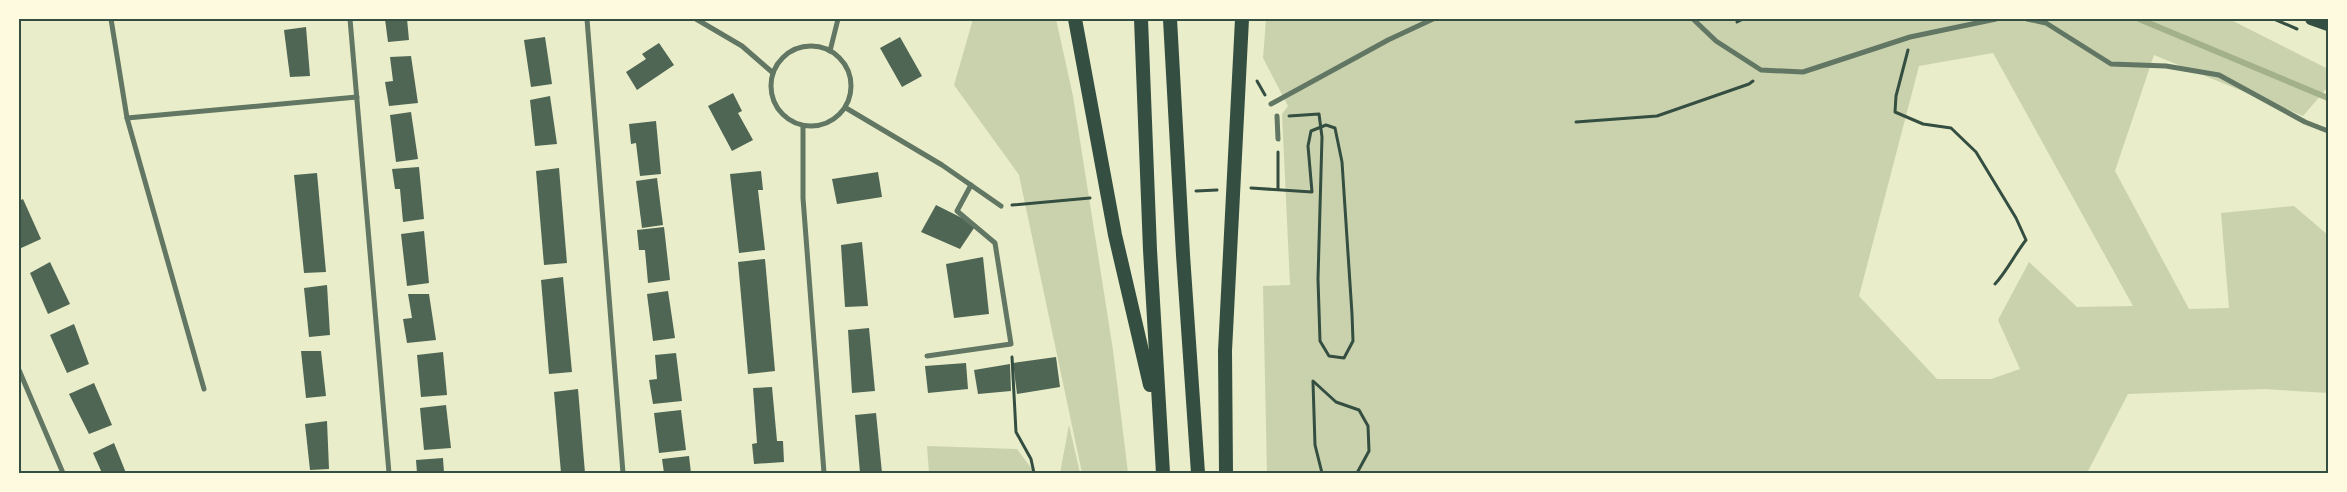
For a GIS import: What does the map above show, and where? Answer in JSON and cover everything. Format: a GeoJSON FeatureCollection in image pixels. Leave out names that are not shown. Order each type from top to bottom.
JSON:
{"type":"FeatureCollection","features":[{"type":"Feature","properties":{"kind":"highway"},"geometry":{"type":"LineString","coordinates":[[1075,19],[1115,234],[1159,420]]}},
{"type":"Feature","properties":{"kind":"highway"},"geometry":{"type":"LineString","coordinates":[[1141,19],[1159,420],[1164,473]]}},
{"type":"Feature","properties":{"kind":"highway"},"geometry":{"type":"LineString","coordinates":[[1170,19],[1182,245],[1198,473]]}},
{"type":"Feature","properties":{"kind":"highway"},"geometry":{"type":"LineString","coordinates":[[1226,473],[1226,351],[1242,19]]}},
{"type":"Feature","properties":{"kind":"main road"},"geometry":{"type":"LineString","coordinates":[[2311,19],[2328,26]]}},
{"type":"Feature","properties":{"kind":"street"},"geometry":{"type":"LineString","coordinates":[[112,19],[127,118],[204,389]]}},
{"type":"Feature","properties":{"kind":"street"},"geometry":{"type":"LineString","coordinates":[[350,19],[389,473]]}},
{"type":"Feature","properties":{"kind":"street"},"geometry":{"type":"LineString","coordinates":[[587,19],[623,473]]}},
{"type":"Feature","properties":{"kind":"street"},"geometry":{"type":"LineString","coordinates":[[696,19],[742,46],[773,73]]}},
{"type":"Feature","properties":{"kind":"street"},"geometry":{"type":"LineString","coordinates":[[830,50],[838,19]]}},
{"type":"Feature","properties":{"kind":"street"},"geometry":{"type":"LineString","coordinates":[[1271,104],[1388,40],[1433,19]]}},
{"type":"Feature","properties":{"kind":"street"},"geometry":{"type":"LineString","coordinates":[[1693,19],[1716,41],[1761,70],[1803,72],[1910,38],[1996,19]]}},
{"type":"Feature","properties":{"kind":"street"},"geometry":{"type":"LineString","coordinates":[[2027,19],[2046,23],[2111,64],[2166,66],[2219,75],[2305,122],[2328,131]]}},
{"type":"Feature","properties":{"kind":"street"},"geometry":{"type":"LineString","coordinates":[[817,46],[830,50],[843,62],[851,79],[851,92],[846,108],[833,121],[818,127],[803,126],[785,118],[774,103],[770,87],[773,73],[782,57],[799,47],[817,46]]}},
{"type":"Feature","properties":{"kind":"street"},"geometry":{"type":"LineString","coordinates":[[127,118],[356,98]]}},
{"type":"Feature","properties":{"kind":"street"},"geometry":{"type":"LineString","coordinates":[[846,108],[971,185],[1001,206]]}},
{"type":"Feature","properties":{"kind":"street"},"geometry":{"type":"LineString","coordinates":[[1277,116],[1278,139]]}},
{"type":"Feature","properties":{"kind":"street"},"geometry":{"type":"LineString","coordinates":[[803,126],[803,198],[824,473]]}},
{"type":"Feature","properties":{"kind":"street"},"geometry":{"type":"LineString","coordinates":[[927,356],[1011,344],[995,243],[957,211],[971,185]]}},
{"type":"Feature","properties":{"kind":"street"},"geometry":{"type":"LineString","coordinates":[[19,370],[21,383],[63,473]]}},
{"type":"Feature","properties":{"kind":"path"},"geometry":{"type":"LineString","coordinates":[[1737,22],[1743,19]]}},
{"type":"Feature","properties":{"kind":"path"},"geometry":{"type":"LineString","coordinates":[[1910,38],[1894,112],[1923,124],[1951,128],[1970,146],[1976,152],[2016,218],[2026,240],[2012,258],[2004,275],[1995,284]]}},
{"type":"Feature","properties":{"kind":"path"},"geometry":{"type":"LineString","coordinates":[[1576,122],[1657,116],[1749,84],[1761,70]]}},
{"type":"Feature","properties":{"kind":"path"},"geometry":{"type":"LineString","coordinates":[[1277,116],[1319,114],[1322,137],[1318,279],[1320,340],[1329,356],[1344,358],[1352,342],[1342,162],[1335,128],[1326,125],[1311,131],[1308,146],[1312,192],[1278,188],[1278,139]]}},
{"type":"Feature","properties":{"kind":"path"},"geometry":{"type":"LineString","coordinates":[[1011,344],[1016,432],[1030,459],[1034,473]]}},
{"type":"Feature","properties":{"kind":"path"},"geometry":{"type":"LineString","coordinates":[[1322,473],[1313,431],[1313,381],[1336,402],[1359,410],[1368,426],[1369,451],[1357,473]]}},
{"type":"Feature","properties":{"kind":"green space"},"geometry":{"type":"Polygon","coordinates":[[[973,19],[1056,19],[1073,96],[1113,350],[1128,473],[1082,473],[1019,175],[954,85],[973,19]]]}},
{"type":"Feature","properties":{"kind":"green space"},"geometry":{"type":"Polygon","coordinates":[[[1266,19],[2229,19],[2328,69],[2328,87],[2303,116],[2154,55],[2115,171],[2189,309],[2229,308],[2221,213],[2294,206],[2328,235],[2328,393],[2264,389],[2128,394],[2087,473],[1267,473],[1263,286],[1290,285],[1282,114],[1288,106],[1263,58],[1266,19]],[[1993,53],[1919,66],[1859,296],[1937,379],[1991,379],[2020,369],[1998,320],[2029,262],[2077,307],[2133,306],[1993,53]]]}},
{"type":"Feature","properties":{"kind":"green space"},"geometry":{"type":"Polygon","coordinates":[[[1069,425],[1080,473],[1060,473],[1069,425]]]}},
{"type":"Feature","properties":{"kind":"green space"},"geometry":{"type":"Polygon","coordinates":[[[927,446],[1017,449],[1035,473],[929,473],[927,446]]]}},
{"type":"Feature","properties":{"kind":"building"},"geometry":{"type":"Polygon","coordinates":[[[385,19],[407,19],[409,40],[388,42],[385,19]]]}},
{"type":"Feature","properties":{"kind":"building"},"geometry":{"type":"Polygon","coordinates":[[[306,27],[310,76],[290,77],[284,30],[306,27]]]}},
{"type":"Feature","properties":{"kind":"building"},"geometry":{"type":"Polygon","coordinates":[[[545,37],[552,84],[531,87],[524,40],[545,37]]]}},
{"type":"Feature","properties":{"kind":"building"},"geometry":{"type":"Polygon","coordinates":[[[900,37],[922,76],[902,87],[880,48],[900,37]]]}},
{"type":"Feature","properties":{"kind":"building"},"geometry":{"type":"Polygon","coordinates":[[[659,43],[674,65],[637,90],[626,72],[646,59],[642,54],[659,43]]]}},
{"type":"Feature","properties":{"kind":"building"},"geometry":{"type":"Polygon","coordinates":[[[411,56],[418,103],[389,106],[385,82],[393,81],[390,57],[411,56]]]}},
{"type":"Feature","properties":{"kind":"building"},"geometry":{"type":"Polygon","coordinates":[[[733,93],[742,111],[738,113],[753,140],[732,151],[708,106],[733,93]]]}},
{"type":"Feature","properties":{"kind":"building"},"geometry":{"type":"Polygon","coordinates":[[[550,96],[557,144],[535,146],[530,100],[550,96]]]}},
{"type":"Feature","properties":{"kind":"building"},"geometry":{"type":"Polygon","coordinates":[[[411,112],[418,159],[396,162],[390,115],[411,112]]]}},
{"type":"Feature","properties":{"kind":"building"},"geometry":{"type":"Polygon","coordinates":[[[656,121],[661,174],[640,176],[636,143],[631,144],[629,124],[656,121]]]}},
{"type":"Feature","properties":{"kind":"building"},"geometry":{"type":"Polygon","coordinates":[[[419,167],[424,219],[403,222],[400,189],[395,189],[392,169],[419,167]]]}},
{"type":"Feature","properties":{"kind":"building"},"geometry":{"type":"Polygon","coordinates":[[[559,168],[567,263],[544,265],[536,171],[559,168]]]}},
{"type":"Feature","properties":{"kind":"building"},"geometry":{"type":"Polygon","coordinates":[[[761,171],[763,190],[758,190],[765,250],[739,253],[730,174],[761,171]]]}},
{"type":"Feature","properties":{"kind":"building"},"geometry":{"type":"Polygon","coordinates":[[[878,172],[882,197],[837,204],[832,179],[878,172]]]}},
{"type":"Feature","properties":{"kind":"building"},"geometry":{"type":"Polygon","coordinates":[[[317,173],[326,272],[304,273],[294,175],[317,173]]]}},
{"type":"Feature","properties":{"kind":"building"},"geometry":{"type":"Polygon","coordinates":[[[657,178],[663,225],[642,228],[636,181],[657,178]]]}},
{"type":"Feature","properties":{"kind":"building"},"geometry":{"type":"Polygon","coordinates":[[[23,199],[41,239],[19,249],[19,201],[23,199]]]}},
{"type":"Feature","properties":{"kind":"building"},"geometry":{"type":"Polygon","coordinates":[[[936,205],[976,225],[960,249],[921,232],[936,205]]]}},
{"type":"Feature","properties":{"kind":"building"},"geometry":{"type":"Polygon","coordinates":[[[664,227],[670,280],[648,283],[645,250],[639,250],[637,230],[664,227]]]}},
{"type":"Feature","properties":{"kind":"building"},"geometry":{"type":"Polygon","coordinates":[[[424,231],[429,283],[407,286],[401,234],[424,231]]]}},
{"type":"Feature","properties":{"kind":"building"},"geometry":{"type":"Polygon","coordinates":[[[862,242],[868,306],[845,307],[841,245],[862,242]]]}},
{"type":"Feature","properties":{"kind":"building"},"geometry":{"type":"Polygon","coordinates":[[[983,257],[989,314],[954,318],[946,264],[983,257]]]}},
{"type":"Feature","properties":{"kind":"building"},"geometry":{"type":"Polygon","coordinates":[[[765,259],[775,371],[748,374],[738,262],[765,259]]]}},
{"type":"Feature","properties":{"kind":"building"},"geometry":{"type":"Polygon","coordinates":[[[50,262],[70,304],[48,314],[30,273],[50,262]]]}},
{"type":"Feature","properties":{"kind":"building"},"geometry":{"type":"Polygon","coordinates":[[[563,277],[572,372],[549,374],[541,280],[563,277]]]}},
{"type":"Feature","properties":{"kind":"building"},"geometry":{"type":"Polygon","coordinates":[[[327,285],[330,335],[309,337],[304,288],[327,285]]]}},
{"type":"Feature","properties":{"kind":"building"},"geometry":{"type":"Polygon","coordinates":[[[668,291],[675,338],[653,341],[647,294],[668,291]]]}},
{"type":"Feature","properties":{"kind":"building"},"geometry":{"type":"Polygon","coordinates":[[[408,294],[429,294],[436,340],[407,343],[403,319],[412,318],[408,294]]]}},
{"type":"Feature","properties":{"kind":"building"},"geometry":{"type":"Polygon","coordinates":[[[74,324],[89,364],[67,373],[50,335],[74,324]]]}},
{"type":"Feature","properties":{"kind":"building"},"geometry":{"type":"Polygon","coordinates":[[[869,328],[875,391],[852,393],[848,330],[869,328]]]}},
{"type":"Feature","properties":{"kind":"building"},"geometry":{"type":"Polygon","coordinates":[[[301,351],[321,351],[326,396],[306,398],[301,351]]]}},
{"type":"Feature","properties":{"kind":"building"},"geometry":{"type":"Polygon","coordinates":[[[443,352],[447,395],[421,397],[417,355],[443,352]]]}},
{"type":"Feature","properties":{"kind":"building"},"geometry":{"type":"Polygon","coordinates":[[[676,353],[682,401],[653,404],[649,380],[657,379],[655,355],[676,353]]]}},
{"type":"Feature","properties":{"kind":"building"},"geometry":{"type":"Polygon","coordinates":[[[1056,357],[1060,387],[1017,394],[1013,363],[1056,357]]]}},
{"type":"Feature","properties":{"kind":"building"},"geometry":{"type":"Polygon","coordinates":[[[966,363],[968,389],[928,393],[925,366],[966,363]]]}},
{"type":"Feature","properties":{"kind":"building"},"geometry":{"type":"Polygon","coordinates":[[[1010,364],[1011,391],[978,394],[974,370],[1010,364]]]}},
{"type":"Feature","properties":{"kind":"building"},"geometry":{"type":"Polygon","coordinates":[[[94,383],[112,425],[89,434],[69,394],[94,383]]]}},
{"type":"Feature","properties":{"kind":"building"},"geometry":{"type":"Polygon","coordinates":[[[772,387],[777,441],[783,441],[784,462],[754,464],[752,444],[757,443],[753,388],[772,387]]]}},
{"type":"Feature","properties":{"kind":"building"},"geometry":{"type":"Polygon","coordinates":[[[578,389],[585,473],[561,473],[554,392],[578,389]]]}},
{"type":"Feature","properties":{"kind":"building"},"geometry":{"type":"Polygon","coordinates":[[[446,405],[451,448],[424,450],[420,408],[446,405]]]}},
{"type":"Feature","properties":{"kind":"building"},"geometry":{"type":"Polygon","coordinates":[[[681,410],[686,450],[659,453],[654,413],[681,410]]]}},
{"type":"Feature","properties":{"kind":"building"},"geometry":{"type":"Polygon","coordinates":[[[876,413],[882,473],[860,473],[855,415],[876,413]]]}},
{"type":"Feature","properties":{"kind":"building"},"geometry":{"type":"Polygon","coordinates":[[[327,421],[329,469],[310,470],[305,424],[327,421]]]}},
{"type":"Feature","properties":{"kind":"building"},"geometry":{"type":"Polygon","coordinates":[[[114,443],[126,473],[102,473],[93,453],[114,443]]]}},
{"type":"Feature","properties":{"kind":"building"},"geometry":{"type":"Polygon","coordinates":[[[689,456],[691,473],[664,473],[662,459],[689,456]]]}},
{"type":"Feature","properties":{"kind":"building"},"geometry":{"type":"Polygon","coordinates":[[[443,458],[444,473],[417,473],[416,460],[443,458]]]}},
{"type":"Feature","properties":{"kind":"waterway"},"geometry":{"type":"LineString","coordinates":[[2139,19],[2328,98]]}}]}
